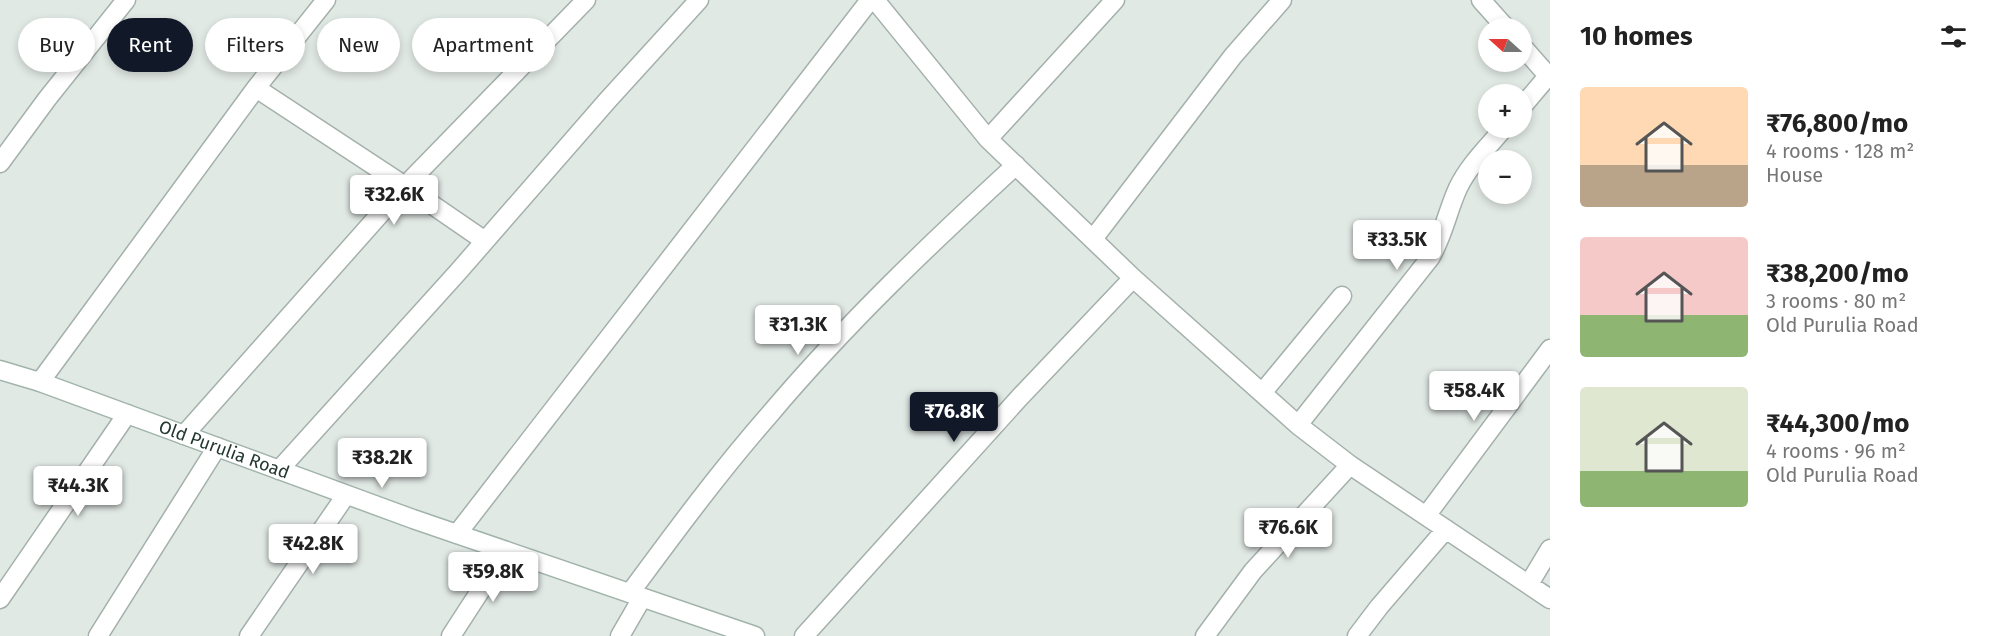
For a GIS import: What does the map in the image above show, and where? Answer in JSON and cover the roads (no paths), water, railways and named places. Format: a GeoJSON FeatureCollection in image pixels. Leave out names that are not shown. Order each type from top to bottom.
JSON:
{"type":"FeatureCollection","features":[{"type":"Feature","properties":{"kind":"street"},"geometry":{"type":"LineString","coordinates":[[0,163],[47,99],[126,0]]}},
{"type":"Feature","properties":{"kind":"street"},"geometry":{"type":"LineString","coordinates":[[40,382],[256,88],[326,0]]}},
{"type":"Feature","properties":{"kind":"street"},"geometry":{"type":"LineString","coordinates":[[184,435],[405,186],[586,0]]}},
{"type":"Feature","properties":{"kind":"street"},"geometry":{"type":"LineString","coordinates":[[279,470],[699,0]]}},
{"type":"Feature","properties":{"kind":"street"},"geometry":{"type":"LineString","coordinates":[[458,534],[870,0]]}},
{"type":"Feature","properties":{"kind":"street"},"geometry":{"type":"LineString","coordinates":[[875,0],[988,138],[1133,278],[1298,425],[1350,465],[1550,598]]}},
{"type":"Feature","properties":{"kind":"street"},"geometry":{"type":"LineString","coordinates":[[988,138],[1115,0]]}},
{"type":"Feature","properties":{"kind":"street"},"geometry":{"type":"LineString","coordinates":[[1093,239],[1233,56],[1282,0]]}},
{"type":"Feature","properties":{"kind":"street"},"geometry":{"type":"LineString","coordinates":[[1481,0],[1497,18]]}},
{"type":"Feature","properties":{"kind":"street"},"geometry":{"type":"LineString","coordinates":[[1532,58],[1549,77],[1532,96]]}},
{"type":"Feature","properties":{"kind":"street"},"geometry":{"type":"LineString","coordinates":[[256,88],[485,241]]}},
{"type":"Feature","properties":{"kind":"street"},"geometry":{"type":"LineString","coordinates":[[1298,425],[1430,258],[1439,243],[1459,187],[1473,165],[1496,138]]}},
{"type":"Feature","properties":{"kind":"street"},"geometry":{"type":"LineString","coordinates":[[620,636],[636,595],[687,515],[770,413],[933,241],[1016,165]]}},
{"type":"Feature","properties":{"kind":"street"},"geometry":{"type":"LineString","coordinates":[[804,636],[1020,397],[1133,278]]}},
{"type":"Feature","properties":{"kind":"street"},"geometry":{"type":"LineString","coordinates":[[1262,393],[1342,296]]}},
{"type":"Feature","properties":{"kind":"street"},"geometry":{"type":"LineString","coordinates":[[1426,516],[1550,349]]}},
{"type":"Feature","properties":{"kind":"street","name":"Old Purulia Road"},"geometry":{"type":"LineString","coordinates":[[0,370],[40,382],[346,495],[755,636]]}},
{"type":"Feature","properties":{"kind":"street"},"geometry":{"type":"LineString","coordinates":[[0,599],[127,414]]}},
{"type":"Feature","properties":{"kind":"street"},"geometry":{"type":"LineString","coordinates":[[98,636],[217,447]]}},
{"type":"Feature","properties":{"kind":"street"},"geometry":{"type":"LineString","coordinates":[[1205,636],[1253,571],[1350,465]]}},
{"type":"Feature","properties":{"kind":"street"},"geometry":{"type":"LineString","coordinates":[[249,636],[346,495]]}},
{"type":"Feature","properties":{"kind":"street"},"geometry":{"type":"LineString","coordinates":[[1357,636],[1446,529]]}},
{"type":"Feature","properties":{"kind":"street"},"geometry":{"type":"LineString","coordinates":[[1529,584],[1550,549]]}},
{"type":"Feature","properties":{"kind":"street"},"geometry":{"type":"LineString","coordinates":[[451,636],[506,551]]}}]}
